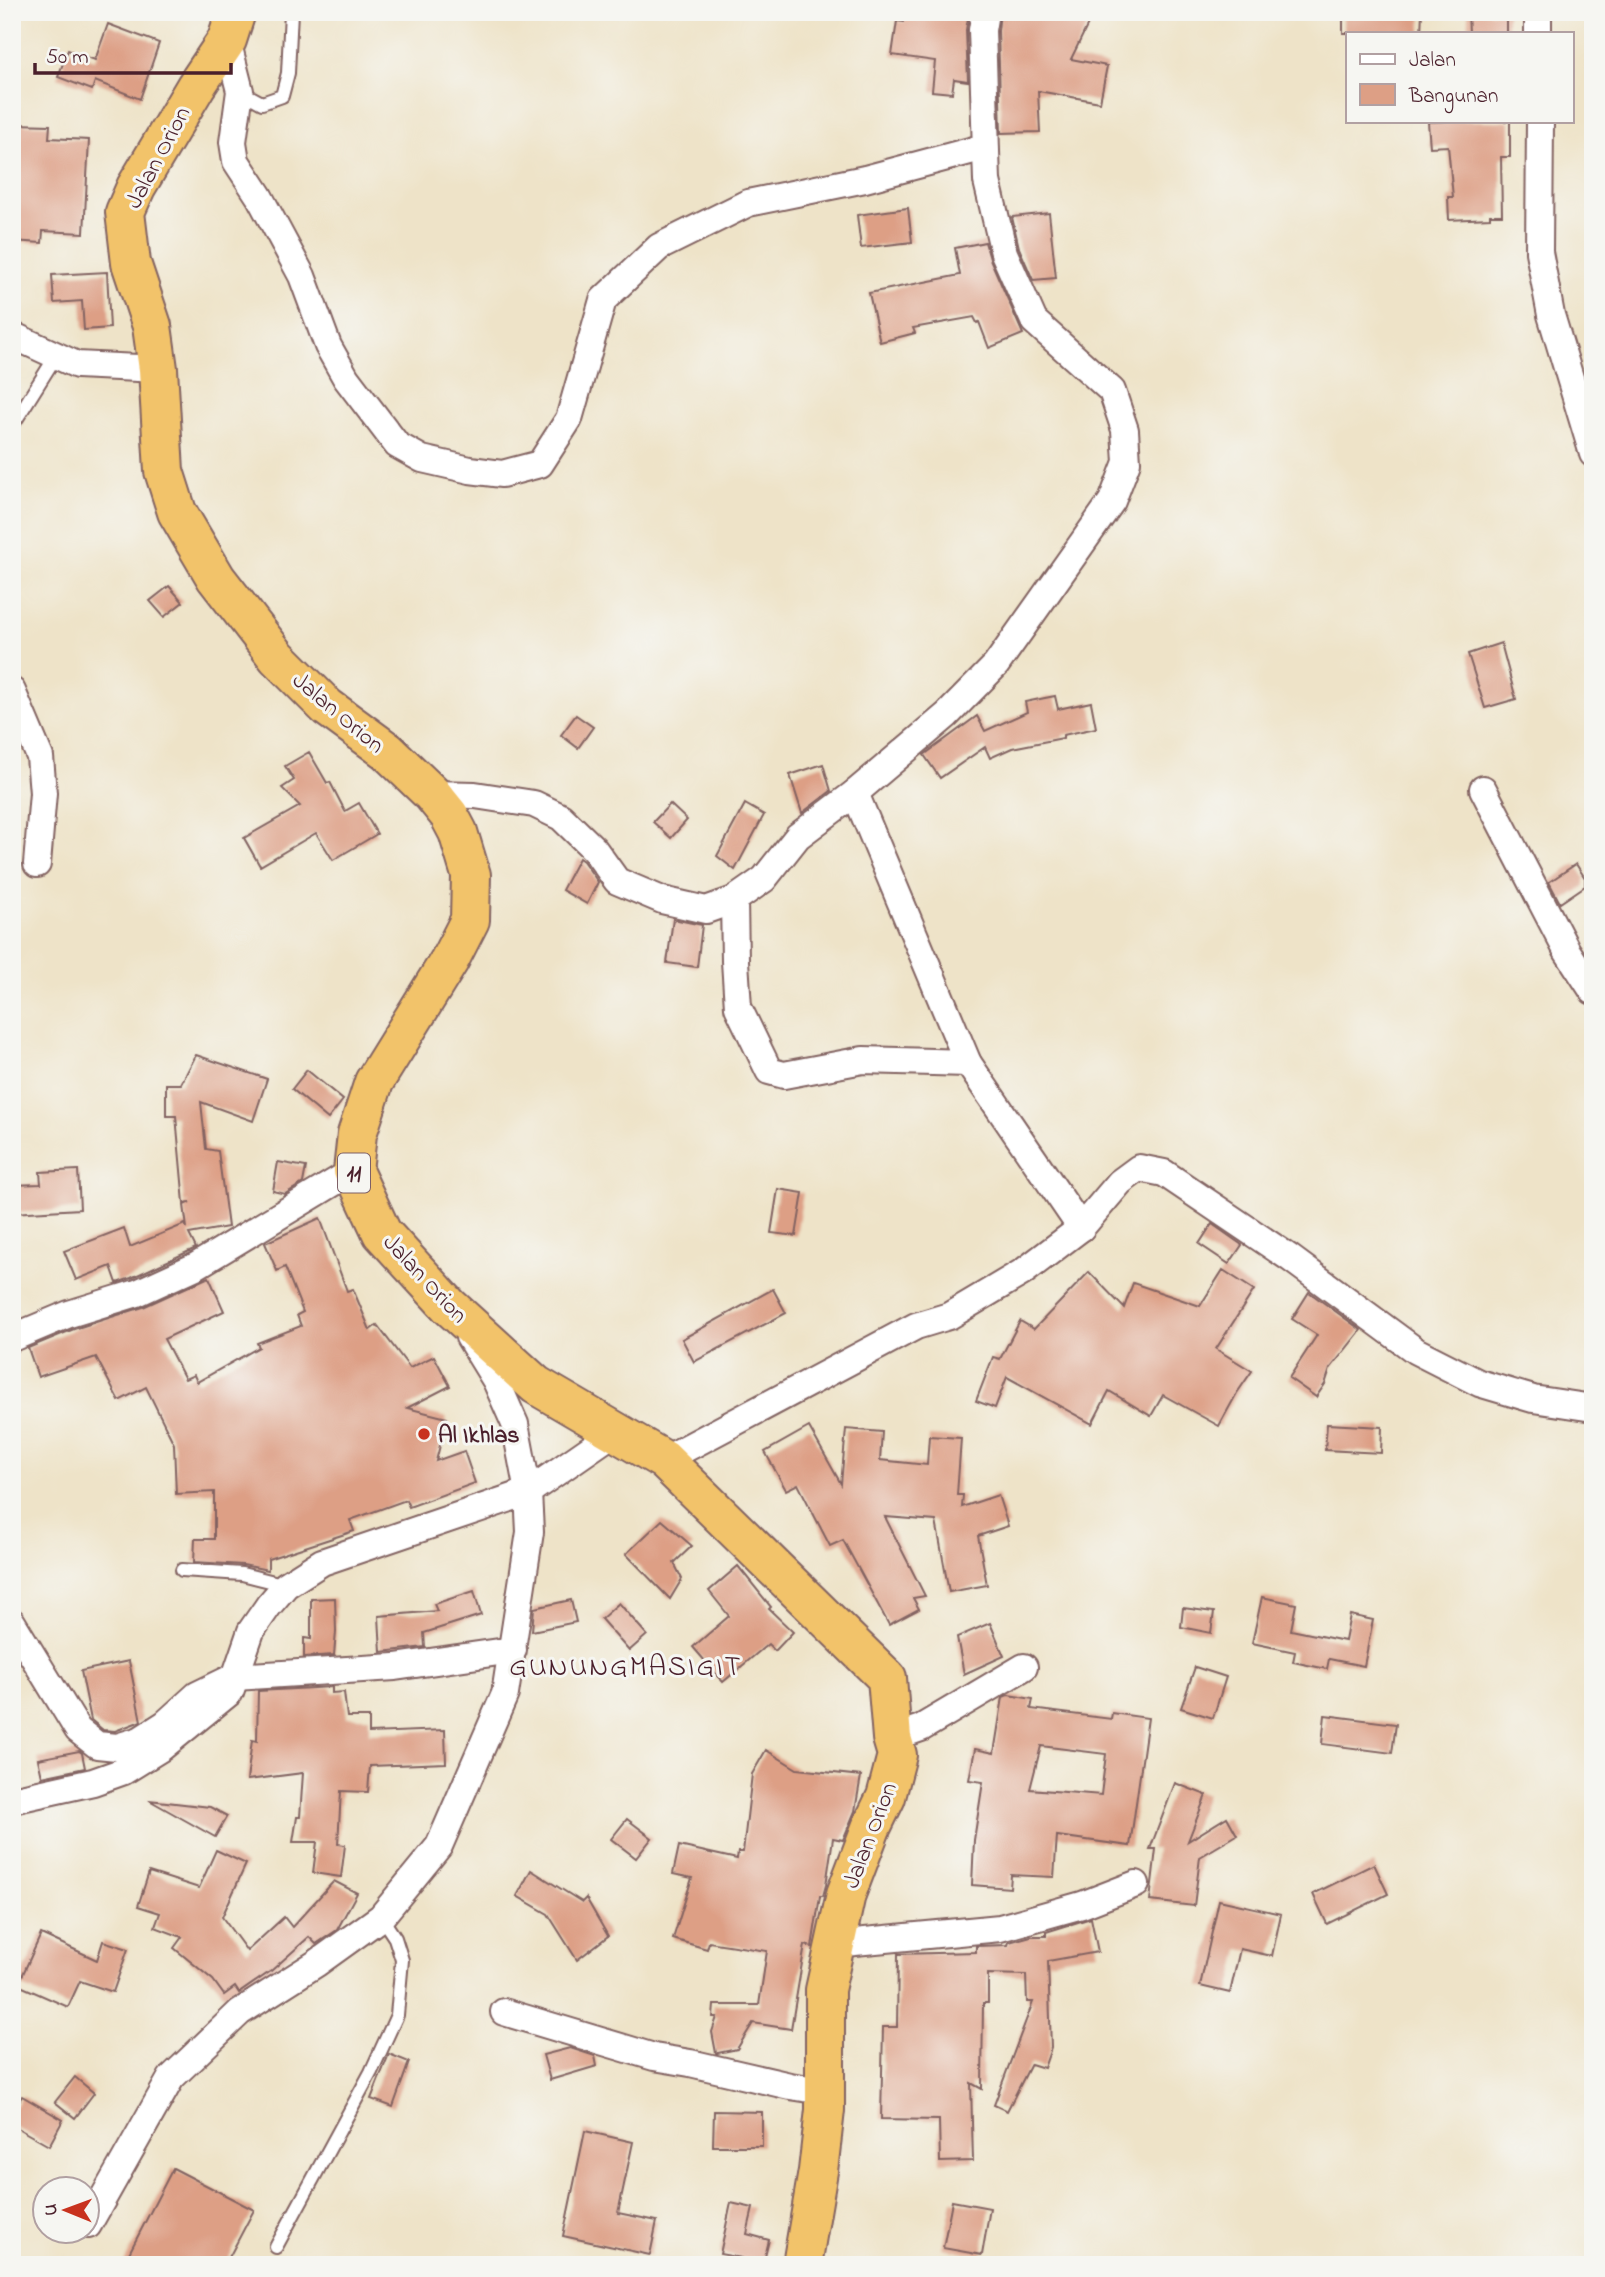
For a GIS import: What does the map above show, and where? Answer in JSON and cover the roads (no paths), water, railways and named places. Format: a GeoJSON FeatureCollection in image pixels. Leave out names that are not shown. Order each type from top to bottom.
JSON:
{"type":"FeatureCollection","features":[{"type":"Feature","properties":{"kind":"highway","name":"Jalan Orion"},"geometry":{"type":"LineString","coordinates":[[231,26],[136,187],[125,212],[131,263],[152,326],[158,369],[164,471],[177,512],[216,578],[277,657],[327,707],[387,751],[432,794],[449,815],[458,832],[471,875],[470,920],[449,961],[374,1082],[357,1134],[353,1171],[382,1233],[449,1306],[536,1385],[664,1460],[887,1678],[892,1738],[897,1755],[886,1797],[871,1828],[846,1895],[825,1990],[825,2110],[802,2265]]}},
{"type":"Feature","properties":{"kind":"street"},"geometry":{"type":"LineString","coordinates":[[432,794],[475,795],[534,804],[561,817],[594,849],[617,881],[662,900],[706,910],[734,900],[764,879],[798,836],[855,793],[947,715],[996,665],[1112,502],[1126,463],[1125,430],[1112,391],[1034,320],[1004,253],[987,181],[982,30],[985,12]]}},
{"type":"Feature","properties":{"kind":"street"},"geometry":{"type":"LineString","coordinates":[[1538,12],[1538,32]]}},
{"type":"Feature","properties":{"kind":"street"},"geometry":{"type":"LineString","coordinates":[[231,26],[240,91],[233,142],[236,161],[259,196],[302,276],[328,346],[346,379],[397,444],[422,459],[470,470],[502,474],[540,464],[569,419],[603,300],[659,247],[748,203],[864,178],[985,147]]}},
{"type":"Feature","properties":{"kind":"street"},"geometry":{"type":"LineString","coordinates":[[1540,122],[1539,252],[1551,315],[1593,454]]}},
{"type":"Feature","properties":{"kind":"street"},"geometry":{"type":"LineString","coordinates":[[12,335],[77,365],[158,369]]}},
{"type":"Feature","properties":{"kind":"street"},"geometry":{"type":"LineString","coordinates":[[12,691],[40,757],[43,793],[37,864]]}},
{"type":"Feature","properties":{"kind":"street"},"geometry":{"type":"LineString","coordinates":[[1483,789],[1567,951],[1593,991]]}},
{"type":"Feature","properties":{"kind":"street"},"geometry":{"type":"LineString","coordinates":[[855,793],[968,1063],[1081,1228]]}},
{"type":"Feature","properties":{"kind":"street"},"geometry":{"type":"LineString","coordinates":[[734,900],[738,1007],[769,1071],[784,1075],[863,1060],[968,1063]]}},
{"type":"Feature","properties":{"kind":"street"},"geometry":{"type":"LineString","coordinates":[[664,1460],[916,1326],[949,1316],[979,1300],[1023,1272],[1081,1228],[1120,1182],[1139,1168],[1164,1172],[1290,1258],[1416,1351],[1479,1383],[1533,1399],[1593,1408]]}},
{"type":"Feature","properties":{"kind":"street"},"geometry":{"type":"LineString","coordinates":[[12,1338],[69,1314],[137,1293],[196,1266],[353,1171]]}},
{"type":"Feature","properties":{"kind":"street"},"geometry":{"type":"LineString","coordinates":[[102,2200],[171,2078],[240,2012],[381,1917],[439,1846],[505,1694],[530,1532],[528,1492],[515,1424],[496,1381],[449,1306]]}},
{"type":"Feature","properties":{"kind":"street"},"geometry":{"type":"LineString","coordinates":[[12,1800],[93,1782],[124,1771],[161,1748],[230,1692],[251,1631],[286,1585],[322,1562],[528,1492],[616,1431]]}},
{"type":"Feature","properties":{"kind":"street"},"geometry":{"type":"LineString","coordinates":[[12,1622],[78,1730],[97,1745],[117,1748],[140,1740],[165,1724],[197,1695],[234,1677],[395,1667],[513,1650]]}},
{"type":"Feature","properties":{"kind":"street"},"geometry":{"type":"LineString","coordinates":[[892,1738],[921,1728],[1024,1667]]}},
{"type":"Feature","properties":{"kind":"street"},"geometry":{"type":"LineString","coordinates":[[834,1944],[1000,1928],[1082,1905],[1136,1884]]}},
{"type":"Feature","properties":{"kind":"street"},"geometry":{"type":"LineString","coordinates":[[504,2012],[654,2057],[823,2091]]}},
{"type":"Feature","properties":{"kind":"lane"},"geometry":{"type":"LineString","coordinates":[[240,91],[262,103],[282,96],[288,74],[291,12]]}},
{"type":"Feature","properties":{"kind":"lane"},"geometry":{"type":"LineString","coordinates":[[12,426],[56,356]]}},
{"type":"Feature","properties":{"kind":"lane"},"geometry":{"type":"LineString","coordinates":[[182,1570],[242,1573],[286,1585]]}},
{"type":"Feature","properties":{"kind":"lane"},"geometry":{"type":"LineString","coordinates":[[275,2247],[376,2062],[397,2015],[402,1960],[395,1938],[381,1917]]}},
{"type":"Feature","properties":{"kind":"place","name":"Al Ikhlas"},"geometry":{"type":"Point","coordinates":[424,1434]}},
{"type":"Feature","properties":{"kind":"district","name":"GUNUNGMASIGIT"},"geometry":{"type":"Point","coordinates":[626,1665]}}]}
